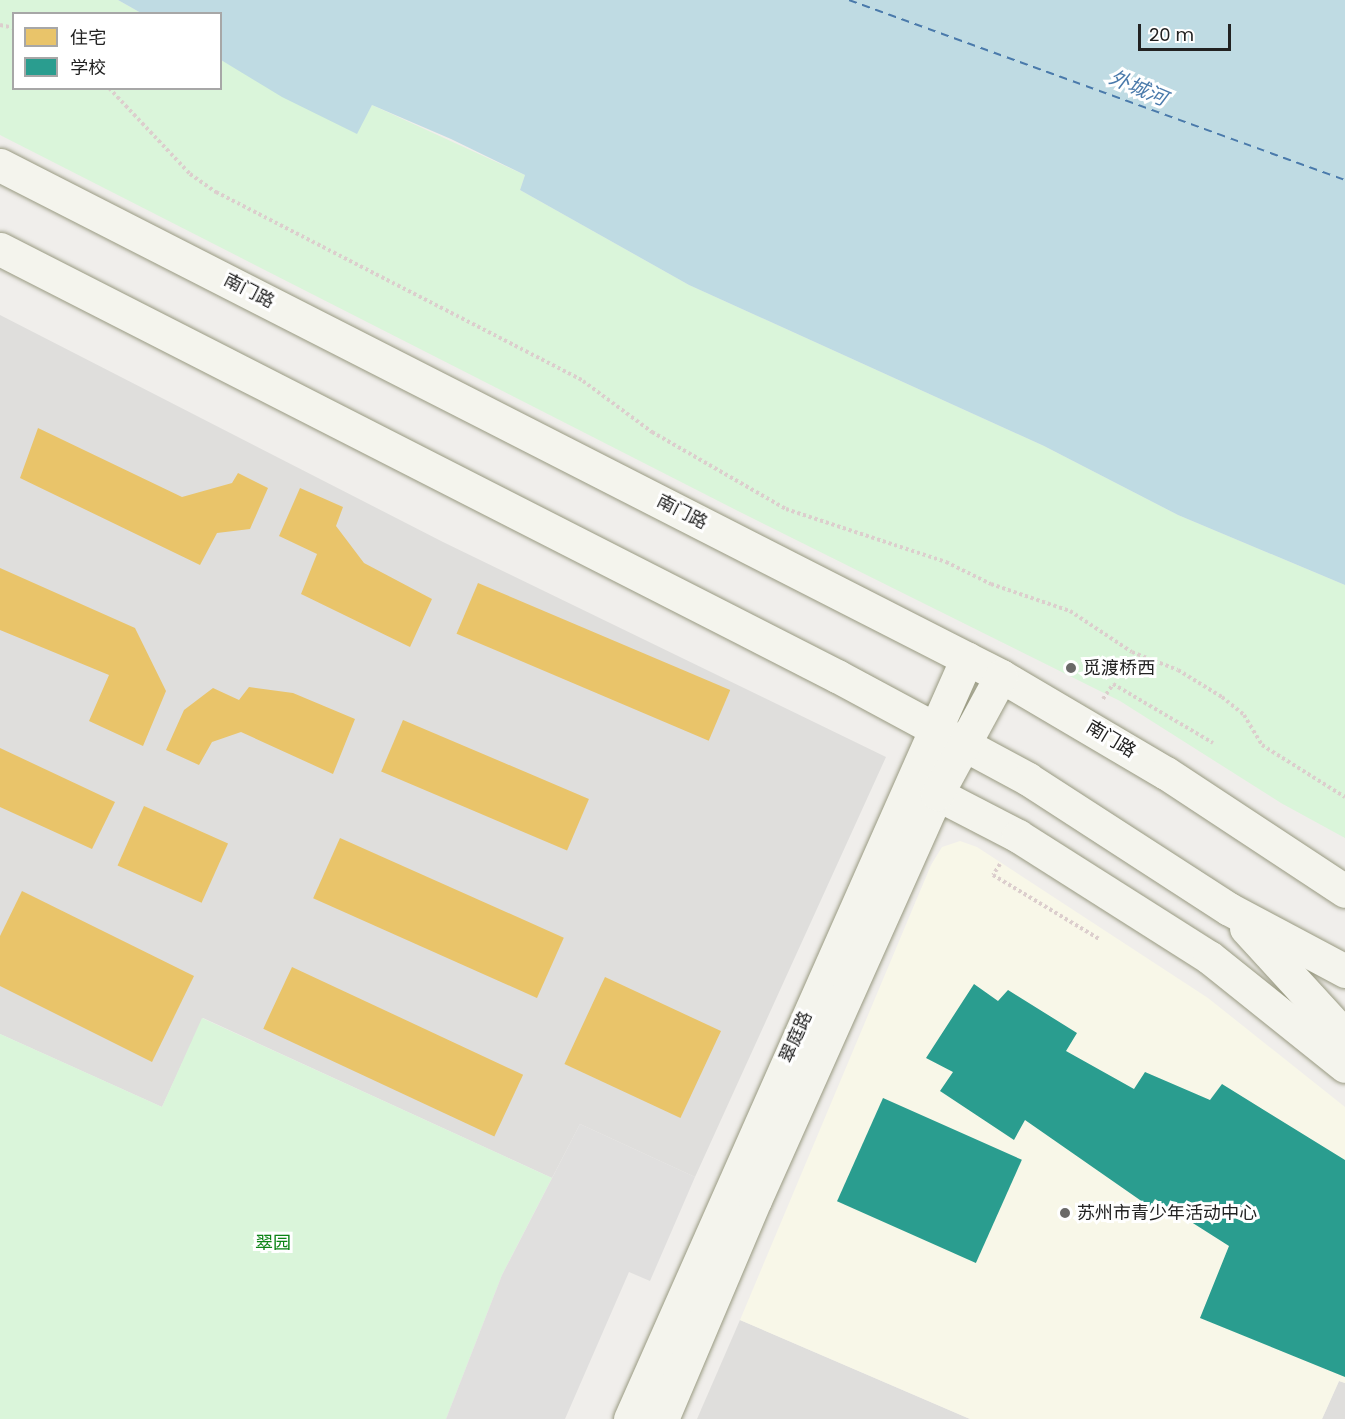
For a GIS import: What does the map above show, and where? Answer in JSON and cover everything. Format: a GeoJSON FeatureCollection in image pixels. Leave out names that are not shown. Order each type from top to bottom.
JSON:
{"type":"FeatureCollection","features":[{"type":"Feature","properties":{"kind":"main road","name":"南门路"},"geometry":{"type":"LineString","coordinates":[[0,165],[1001,676],[1137,755],[1345,891]]}},
{"type":"Feature","properties":{"kind":"main road"},"geometry":{"type":"LineString","coordinates":[[0,249],[933,727],[1118,834],[1229,909],[1345,971]]}},
{"type":"Feature","properties":{"kind":"main road","name":"翠庭路"},"geometry":{"type":"LineString","coordinates":[[630,1419],[933,727],[966,658]]}},
{"type":"Feature","properties":{"kind":"main road","name":"翠庭路"},"geometry":{"type":"LineString","coordinates":[[662,1419],[755,1200],[937,794],[1001,676]]}},
{"type":"Feature","properties":{"kind":"main road"},"geometry":{"type":"LineString","coordinates":[[937,794],[1018,836],[1209,957],[1345,1066]]}},
{"type":"Feature","properties":{"kind":"main road"},"geometry":{"type":"LineString","coordinates":[[1280,847],[1345,872]]}},
{"type":"Feature","properties":{"kind":"main road"},"geometry":{"type":"LineString","coordinates":[[1229,909],[1345,1036]]}},
{"type":"Feature","properties":{"kind":"path"},"geometry":{"type":"LineString","coordinates":[[112,90],[190,174],[216,192],[584,381],[652,432],[786,509],[946,562],[992,584],[1070,612],[1132,652],[1178,670],[1222,697],[1244,716],[1262,745],[1345,797]]}},
{"type":"Feature","properties":{"kind":"path"},"geometry":{"type":"LineString","coordinates":[[1113,684],[1213,743]]}},
{"type":"Feature","properties":{"kind":"path"},"geometry":{"type":"LineString","coordinates":[[993,875],[1098,939]]}},
{"type":"Feature","properties":{"kind":"shaded area"},"geometry":{"type":"Polygon","coordinates":[[[0,315],[443,542],[886,757],[695,1177],[580,1124],[552,1178],[203,1018],[162,1107],[0,1034],[0,315]]]}},
{"type":"Feature","properties":{"kind":"shaded area","name":"苏州市青少年活动中心"},"geometry":{"type":"Polygon","coordinates":[[[960,841],[977,847],[1208,998],[1345,1107],[1345,1383],[1339,1381],[1322,1419],[970,1419],[740,1320],[931,865],[942,847],[960,841]]]}},
{"type":"Feature","properties":{"kind":"shaded area"},"geometry":{"type":"Polygon","coordinates":[[[580,1124],[695,1177],[650,1281],[629,1272],[565,1419],[446,1419],[502,1275],[580,1124]]]}},
{"type":"Feature","properties":{"kind":"shaded area"},"geometry":{"type":"Polygon","coordinates":[[[740,1320],[970,1419],[697,1419],[740,1320]]]}},
{"type":"Feature","properties":{"kind":"shaded area"},"geometry":{"type":"Polygon","coordinates":[[[1339,1381],[1345,1383],[1345,1419],[1322,1419],[1339,1381]]]}},
{"type":"Feature","properties":{"kind":"green space"},"geometry":{"type":"Polygon","coordinates":[[[0,0],[118,0],[139,12],[12,12],[12,90],[222,90],[222,61],[356,133],[372,105],[525,175],[520,190],[689,285],[1044,446],[1178,515],[1345,585],[1345,838],[1281,803],[1120,701],[738,511],[0,135],[0,0]]]}},
{"type":"Feature","properties":{"kind":"green space","name":"翠园"},"geometry":{"type":"Polygon","coordinates":[[[202,1018],[552,1178],[502,1275],[446,1419],[0,1419],[0,1034],[162,1107],[202,1018]]]}},
{"type":"Feature","properties":{"kind":"water","name":"外城河"},"geometry":{"type":"Polygon","coordinates":[[[118,0],[1345,0],[1345,585],[1178,515],[1044,446],[689,285],[520,190],[525,175],[451,139],[372,105],[357,134],[282,97],[222,61],[222,12],[139,12],[118,0]]]}},
{"type":"Feature","properties":{"kind":"building: 住宅"},"geometry":{"type":"Polygon","coordinates":[[[38,428],[182,497],[232,483],[238,473],[268,488],[250,529],[217,533],[200,565],[20,478],[38,428]]]}},
{"type":"Feature","properties":{"kind":"building: 住宅"},"geometry":{"type":"Polygon","coordinates":[[[300,488],[343,507],[336,526],[364,563],[432,599],[410,647],[301,594],[317,554],[279,536],[300,488]]]}},
{"type":"Feature","properties":{"kind":"building: 住宅"},"geometry":{"type":"Polygon","coordinates":[[[0,568],[135,628],[166,691],[143,746],[89,721],[109,675],[0,630],[0,568]]]}},
{"type":"Feature","properties":{"kind":"building: 住宅"},"geometry":{"type":"Polygon","coordinates":[[[478,583],[730,690],[709,741],[457,634],[478,583]]]}},
{"type":"Feature","properties":{"kind":"building: 住宅"},"geometry":{"type":"Polygon","coordinates":[[[249,687],[293,693],[355,719],[333,774],[241,732],[212,742],[199,765],[166,750],[184,710],[213,688],[239,700],[249,687]]]}},
{"type":"Feature","properties":{"kind":"building: 住宅"},"geometry":{"type":"Polygon","coordinates":[[[403,720],[589,799],[567,850],[381,772],[403,720]]]}},
{"type":"Feature","properties":{"kind":"building: 住宅"},"geometry":{"type":"Polygon","coordinates":[[[0,748],[115,802],[92,849],[0,807],[0,748]]]}},
{"type":"Feature","properties":{"kind":"building: 住宅"},"geometry":{"type":"Polygon","coordinates":[[[144,806],[228,843],[202,903],[118,865],[144,806]]]}},
{"type":"Feature","properties":{"kind":"building: 住宅"},"geometry":{"type":"Polygon","coordinates":[[[340,838],[564,938],[537,998],[313,898],[340,838]]]}},
{"type":"Feature","properties":{"kind":"building: 住宅"},"geometry":{"type":"Polygon","coordinates":[[[22,891],[194,976],[152,1062],[0,986],[0,936],[22,891]]]}},
{"type":"Feature","properties":{"kind":"building: 住宅"},"geometry":{"type":"Polygon","coordinates":[[[292,967],[523,1075],[494,1136],[263,1029],[292,967]]]}},
{"type":"Feature","properties":{"kind":"building: 住宅"},"geometry":{"type":"Polygon","coordinates":[[[605,977],[721,1031],[680,1118],[564,1064],[605,977]]]}},
{"type":"Feature","properties":{"kind":"building: 学校"},"geometry":{"type":"Polygon","coordinates":[[[974,984],[998,1001],[1008,990],[1077,1033],[1066,1051],[1134,1089],[1145,1072],[1210,1100],[1222,1084],[1345,1160],[1345,1377],[1200,1318],[1229,1246],[1155,1199],[1150,1207],[1025,1120],[1014,1140],[940,1091],[953,1072],[926,1058],[974,984]]]}},
{"type":"Feature","properties":{"kind":"building: 学校"},"geometry":{"type":"Polygon","coordinates":[[[883,1098],[1022,1160],[976,1263],[837,1201],[883,1098]]]}},
{"type":"Feature","properties":{"kind":"ferry route"},"geometry":{"type":"LineString","coordinates":[[849,0],[1345,180]]}},
{"type":"Feature","properties":{"kind":"place","name":"觅渡桥西"},"geometry":{"type":"Point","coordinates":[1071,668]}},
{"type":"Feature","properties":{"kind":"place","name":"苏州市青少年活动中心"},"geometry":{"type":"Point","coordinates":[1065,1213]}}]}
